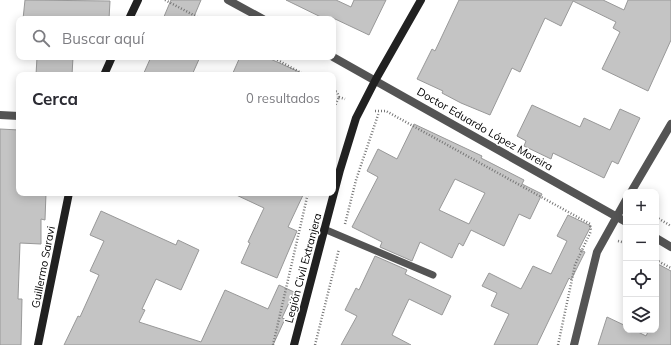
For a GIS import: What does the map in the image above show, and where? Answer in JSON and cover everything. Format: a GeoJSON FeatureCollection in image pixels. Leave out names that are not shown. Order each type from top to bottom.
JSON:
{"type":"FeatureCollection","features":[{"type":"Feature","properties":{"kind":"street"},"geometry":{"type":"LineString","coordinates":[[130,16],[138,0]]}},
{"type":"Feature","properties":{"kind":"street"},"geometry":{"type":"LineString","coordinates":[[228,0],[257,16]]}},
{"type":"Feature","properties":{"kind":"street","name":"Legión Civil Extranjera"},"geometry":{"type":"LineString","coordinates":[[336,187],[356,118],[376,79],[421,0]]}},
{"type":"Feature","properties":{"kind":"street","name":"Doctor Eduardo López Moreira"},"geometry":{"type":"LineString","coordinates":[[336,59],[376,79],[623,220]]}},
{"type":"Feature","properties":{"kind":"street"},"geometry":{"type":"LineString","coordinates":[[105,72],[111,60]]}},
{"type":"Feature","properties":{"kind":"street"},"geometry":{"type":"LineString","coordinates":[[0,115],[16,116]]}},
{"type":"Feature","properties":{"kind":"street"},"geometry":{"type":"LineString","coordinates":[[633,189],[671,124]]}},
{"type":"Feature","properties":{"kind":"street","name":"Guillermo Saravi"},"geometry":{"type":"LineString","coordinates":[[38,345],[68,196]]}},
{"type":"Feature","properties":{"kind":"street","name":"Legión Civil Extranjera"},"geometry":{"type":"LineString","coordinates":[[294,345],[334,196]]}},
{"type":"Feature","properties":{"kind":"street"},"geometry":{"type":"LineString","coordinates":[[574,345],[597,252],[623,205]]}},
{"type":"Feature","properties":{"kind":"street"},"geometry":{"type":"LineString","coordinates":[[659,240],[671,247]]}},
{"type":"Feature","properties":{"kind":"lane"},"geometry":{"type":"LineString","coordinates":[[324,229],[433,275]]}},
{"type":"Feature","properties":{"kind":"path"},"geometry":{"type":"LineString","coordinates":[[165,0],[195,16]]}},
{"type":"Feature","properties":{"kind":"path"},"geometry":{"type":"LineString","coordinates":[[278,60],[300,72]]}},
{"type":"Feature","properties":{"kind":"path"},"geometry":{"type":"LineString","coordinates":[[336,92],[339,97],[345,100]]}},
{"type":"Feature","properties":{"kind":"path"},"geometry":{"type":"LineString","coordinates":[[336,104],[339,97]]}},
{"type":"Feature","properties":{"kind":"path"},"geometry":{"type":"LineString","coordinates":[[375,111],[386,111],[590,224],[591,231]]}},
{"type":"Feature","properties":{"kind":"path","name":"Legión Civil Extranjera"},"geometry":{"type":"LineString","coordinates":[[273,345],[307,196]]}},
{"type":"Feature","properties":{"kind":"path"},"geometry":{"type":"LineString","coordinates":[[659,219],[671,226]]}},
{"type":"Feature","properties":{"kind":"path"},"geometry":{"type":"LineString","coordinates":[[616,241],[623,240]]}},
{"type":"Feature","properties":{"kind":"path"},"geometry":{"type":"LineString","coordinates":[[658,261],[671,268]]}},
{"type":"Feature","properties":{"kind":"path"},"geometry":{"type":"LineString","coordinates":[[558,345],[576,265]]}},
{"type":"Feature","properties":{"kind":"building"},"geometry":{"type":"Polygon","coordinates":[[[25,0],[110,1],[109,16],[23,16],[25,0]]]}},
{"type":"Feature","properties":{"kind":"building"},"geometry":{"type":"Polygon","coordinates":[[[171,0],[201,0],[194,16],[164,16],[171,0]]]}},
{"type":"Feature","properties":{"kind":"building"},"geometry":{"type":"Polygon","coordinates":[[[286,0],[336,0],[351,7],[354,0],[386,0],[369,35],[336,19],[336,16],[319,16],[286,0]]]}},
{"type":"Feature","properties":{"kind":"building"},"geometry":{"type":"Polygon","coordinates":[[[459,0],[603,0],[624,10],[628,0],[671,0],[671,40],[648,91],[602,69],[620,32],[613,28],[616,22],[573,1],[561,26],[545,18],[520,72],[512,68],[490,115],[461,103],[442,93],[443,91],[417,79],[432,49],[435,51],[459,0]]]}},
{"type":"Feature","properties":{"kind":"building"},"geometry":{"type":"Polygon","coordinates":[[[37,60],[73,60],[72,72],[36,72],[37,60]]]}},
{"type":"Feature","properties":{"kind":"building"},"geometry":{"type":"Polygon","coordinates":[[[150,60],[199,60],[193,72],[144,72],[150,60]]]}},
{"type":"Feature","properties":{"kind":"building"},"geometry":{"type":"Polygon","coordinates":[[[239,60],[273,60],[299,72],[233,72],[239,60]]]}},
{"type":"Feature","properties":{"kind":"building"},"geometry":{"type":"Polygon","coordinates":[[[532,105],[580,127],[584,118],[610,130],[620,109],[640,118],[618,164],[612,161],[604,178],[553,153],[551,159],[524,146],[526,141],[517,136],[532,105]]]}},
{"type":"Feature","properties":{"kind":"building"},"geometry":{"type":"Polygon","coordinates":[[[414,124],[482,156],[481,158],[524,180],[522,184],[542,194],[530,219],[519,214],[504,246],[471,230],[463,246],[459,243],[452,258],[420,242],[412,261],[380,247],[382,242],[352,227],[378,177],[367,171],[378,149],[397,159],[414,124]],[[455,179],[439,210],[469,224],[485,193],[455,179]]]}},
{"type":"Feature","properties":{"kind":"building"},"geometry":{"type":"Polygon","coordinates":[[[0,129],[16,130],[16,196],[46,196],[45,220],[41,219],[41,244],[20,243],[18,299],[22,299],[21,345],[0,345],[0,129]]]}},
{"type":"Feature","properties":{"kind":"building"},"geometry":{"type":"Polygon","coordinates":[[[238,196],[303,196],[288,227],[297,231],[277,278],[241,263],[250,243],[248,242],[264,208],[238,196]]]}},
{"type":"Feature","properties":{"kind":"building"},"geometry":{"type":"Polygon","coordinates":[[[101,211],[176,245],[178,240],[199,250],[181,290],[156,279],[142,309],[145,310],[139,322],[201,342],[225,290],[268,309],[279,285],[294,292],[282,318],[285,319],[273,345],[64,345],[78,316],[80,317],[99,275],[90,271],[104,241],[90,235],[101,211]]]}},
{"type":"Feature","properties":{"kind":"building"},"geometry":{"type":"Polygon","coordinates":[[[568,215],[591,226],[579,249],[585,252],[571,280],[569,278],[537,345],[494,345],[509,314],[491,306],[497,293],[482,286],[489,273],[521,289],[533,266],[551,274],[567,241],[557,236],[568,215]]]}},
{"type":"Feature","properties":{"kind":"building"},"geometry":{"type":"Polygon","coordinates":[[[375,256],[407,270],[405,274],[451,296],[442,315],[409,299],[392,335],[411,345],[341,345],[357,316],[345,310],[356,288],[359,290],[375,256]]]}},
{"type":"Feature","properties":{"kind":"building"},"geometry":{"type":"Polygon","coordinates":[[[659,265],[671,271],[671,345],[598,345],[607,317],[623,325],[623,333],[640,333],[646,336],[648,333],[659,333],[659,265]]]}}]}
